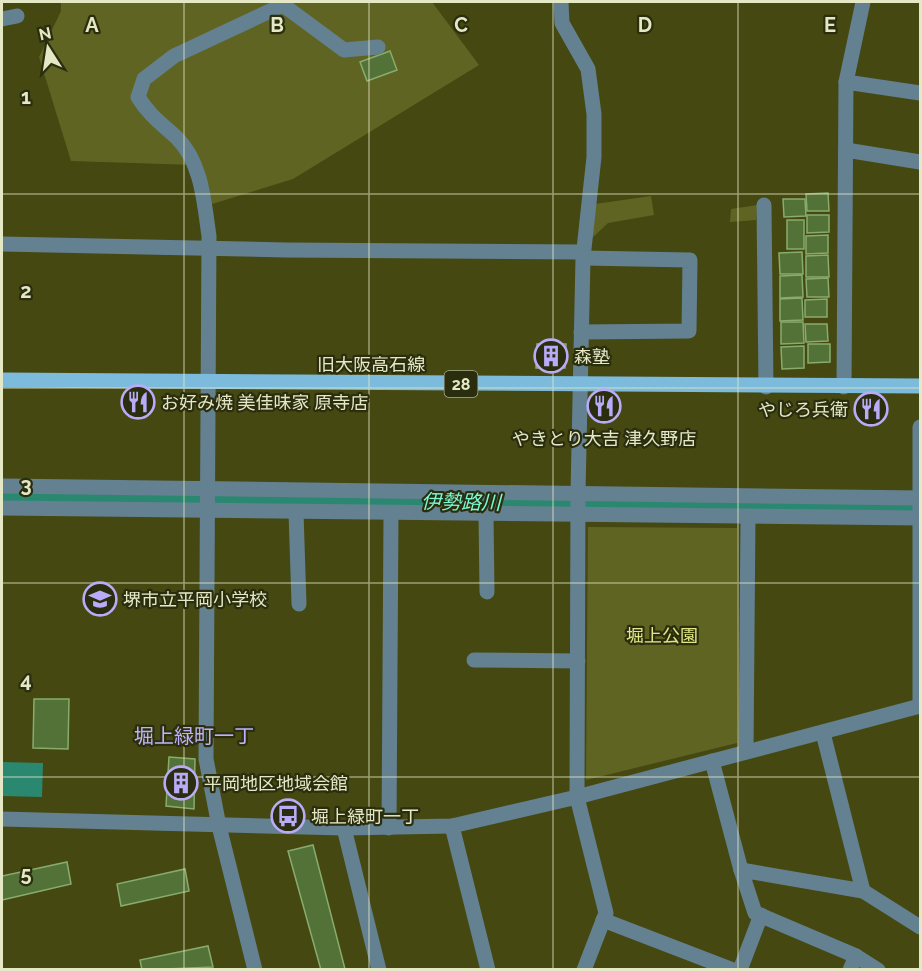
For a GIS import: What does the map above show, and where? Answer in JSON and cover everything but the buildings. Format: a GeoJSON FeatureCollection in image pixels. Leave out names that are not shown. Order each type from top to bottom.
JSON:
{"type":"FeatureCollection","features":[{"type":"Feature","properties":{"kind":"main road","name":"旧大阪高石線"},"geometry":{"type":"LineString","coordinates":[[2,380],[766,387],[921,386]]}},
{"type":"Feature","properties":{"kind":"street"},"geometry":{"type":"LineString","coordinates":[[561,2],[562,23],[588,69],[594,114],[594,157],[583,255],[581,332],[577,797],[606,913],[584,969]]}},
{"type":"Feature","properties":{"kind":"street"},"geometry":{"type":"LineString","coordinates":[[844,387],[846,82],[863,2]]}},
{"type":"Feature","properties":{"kind":"street"},"geometry":{"type":"LineString","coordinates":[[255,969],[219,826],[206,759],[207,383],[211,249],[204,199],[195,165],[178,139],[148,115],[138,98],[144,79],[174,56],[281,3],[344,50],[378,47]]}},
{"type":"Feature","properties":{"kind":"street"},"geometry":{"type":"LineString","coordinates":[[2,19],[17,16]]}},
{"type":"Feature","properties":{"kind":"street"},"geometry":{"type":"LineString","coordinates":[[846,82],[921,93]]}},
{"type":"Feature","properties":{"kind":"street"},"geometry":{"type":"LineString","coordinates":[[846,150],[921,162]]}},
{"type":"Feature","properties":{"kind":"street"},"geometry":{"type":"LineString","coordinates":[[764,205],[766,387]]}},
{"type":"Feature","properties":{"kind":"street"},"geometry":{"type":"LineString","coordinates":[[2,244],[583,255],[690,260],[689,331],[581,332]]}},
{"type":"Feature","properties":{"kind":"street"},"geometry":{"type":"LineString","coordinates":[[2,819],[344,828],[452,826],[577,797],[920,706],[921,427]]}},
{"type":"Feature","properties":{"kind":"street"},"geometry":{"type":"LineString","coordinates":[[2,486],[207,499],[296,512],[920,518]]}},
{"type":"Feature","properties":{"kind":"street"},"geometry":{"type":"LineString","coordinates":[[2,508],[207,499],[578,494],[920,498]]}},
{"type":"Feature","properties":{"kind":"street"},"geometry":{"type":"LineString","coordinates":[[296,512],[299,604]]}},
{"type":"Feature","properties":{"kind":"street"},"geometry":{"type":"LineString","coordinates":[[389,828],[391,514]]}},
{"type":"Feature","properties":{"kind":"street"},"geometry":{"type":"LineString","coordinates":[[486,514],[487,592]]}},
{"type":"Feature","properties":{"kind":"street"},"geometry":{"type":"LineString","coordinates":[[746,752],[748,516]]}},
{"type":"Feature","properties":{"kind":"street"},"geometry":{"type":"LineString","coordinates":[[474,660],[578,661]]}},
{"type":"Feature","properties":{"kind":"street"},"geometry":{"type":"LineString","coordinates":[[823,733],[863,891]]}},
{"type":"Feature","properties":{"kind":"street"},"geometry":{"type":"LineString","coordinates":[[712,761],[755,913],[853,963],[878,969]]}},
{"type":"Feature","properties":{"kind":"street"},"geometry":{"type":"LineString","coordinates":[[452,826],[488,969]]}},
{"type":"Feature","properties":{"kind":"street"},"geometry":{"type":"LineString","coordinates":[[344,828],[379,969]]}},
{"type":"Feature","properties":{"kind":"street"},"geometry":{"type":"LineString","coordinates":[[741,870],[863,891],[921,927]]}},
{"type":"Feature","properties":{"kind":"street"},"geometry":{"type":"LineString","coordinates":[[603,920],[730,969],[760,915]]}},
{"type":"Feature","properties":{"kind":"green space"},"geometry":{"type":"Polygon","coordinates":[[[61,2],[432,2],[479,65],[293,179],[212,204],[195,165],[71,161],[39,57],[61,11],[61,2]]]}},
{"type":"Feature","properties":{"kind":"green space"},"geometry":{"type":"Polygon","coordinates":[[[651,196],[654,215],[608,223],[590,240],[595,204],[651,196]]]}},
{"type":"Feature","properties":{"kind":"green space"},"geometry":{"type":"Polygon","coordinates":[[[757,205],[756,220],[730,222],[731,209],[757,205]]]}},
{"type":"Feature","properties":{"kind":"green space","name":"堀上公園"},"geometry":{"type":"Polygon","coordinates":[[[588,527],[737,528],[737,743],[586,780],[588,527]]]}},
{"type":"Feature","properties":{"kind":"water"},"geometry":{"type":"Polygon","coordinates":[[[2,762],[43,763],[42,797],[2,796],[2,762]]]}},
{"type":"Feature","properties":{"kind":"waterway","name":"伊勢路川"},"geometry":{"type":"LineString","coordinates":[[2,495],[920,508]]}},
{"type":"Feature","properties":{"kind":"place","name":"森塾"},"geometry":{"type":"Point","coordinates":[551,356]}},
{"type":"Feature","properties":{"kind":"place","name":"お好み焼 美佳味家 原寺店"},"geometry":{"type":"Point","coordinates":[138,402]}},
{"type":"Feature","properties":{"kind":"place","name":"やきとり大吉 津久野店"},"geometry":{"type":"Point","coordinates":[604,406]}},
{"type":"Feature","properties":{"kind":"place","name":"やじろ兵衛"},"geometry":{"type":"Point","coordinates":[871,409]}},
{"type":"Feature","properties":{"kind":"place","name":"堺市立平岡小学校"},"geometry":{"type":"Point","coordinates":[100,599]}},
{"type":"Feature","properties":{"kind":"place","name":"平岡地区地域会館"},"geometry":{"type":"Point","coordinates":[181,783]}},
{"type":"Feature","properties":{"kind":"place","name":"堀上緑町一丁"},"geometry":{"type":"Point","coordinates":[288,816]}},
{"type":"Feature","properties":{"kind":"district","name":"堀上緑町一丁"},"geometry":{"type":"Point","coordinates":[194,736]}}]}
